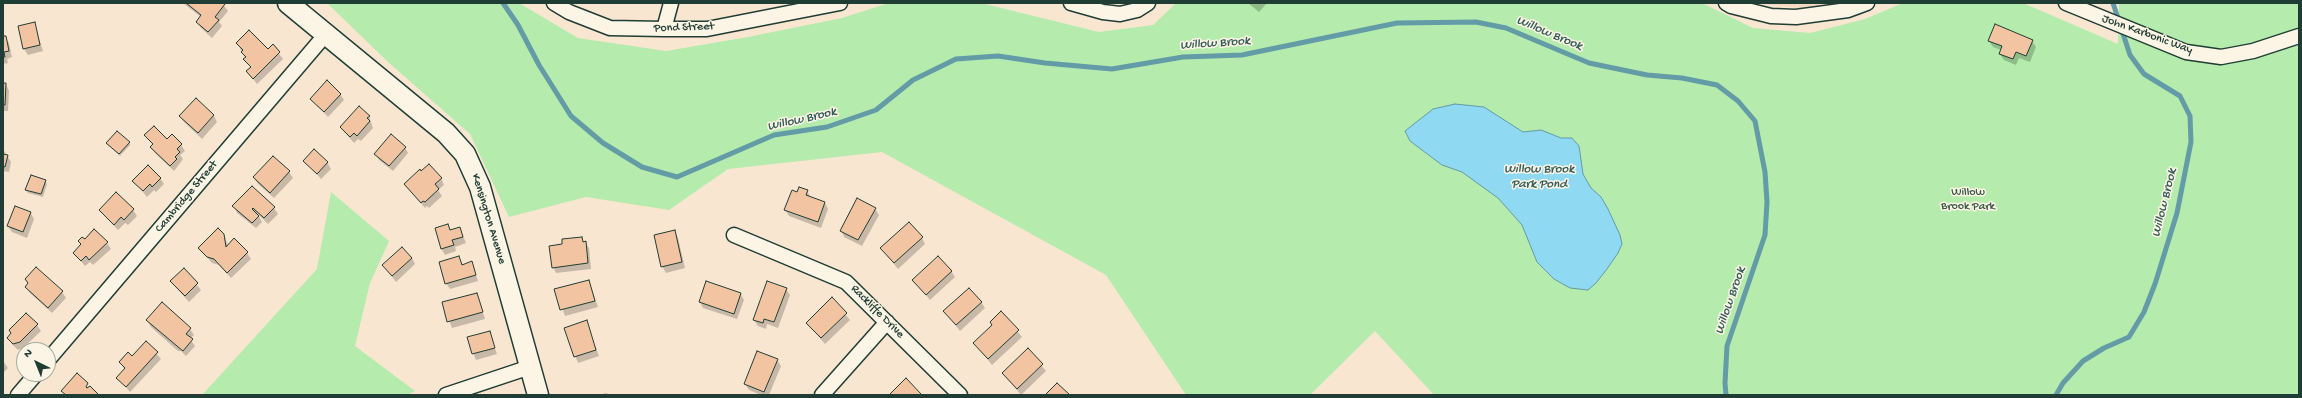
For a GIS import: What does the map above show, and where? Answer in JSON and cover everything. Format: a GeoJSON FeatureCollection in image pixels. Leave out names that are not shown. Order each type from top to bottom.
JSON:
{"type":"FeatureCollection","features":[{"type":"Feature","properties":{"kind":"main road","name":"Kensington Avenue"},"geometry":{"type":"LineString","coordinates":[[288,3],[446,133],[465,154],[480,187],[538,395]]}},
{"type":"Feature","properties":{"kind":"street","name":"Pond Street"},"geometry":{"type":"LineString","coordinates":[[554,3],[569,12],[610,28],[664,30],[707,29],[840,3]]}},
{"type":"Feature","properties":{"kind":"street"},"geometry":{"type":"LineString","coordinates":[[664,30],[671,3]]}},
{"type":"Feature","properties":{"kind":"street"},"geometry":{"type":"LineString","coordinates":[[1071,3],[1103,12],[1120,14],[1137,10],[1148,3]]}},
{"type":"Feature","properties":{"kind":"street"},"geometry":{"type":"LineString","coordinates":[[1726,3],[1731,6],[1771,16],[1796,17],[1848,10],[1867,3]]}},
{"type":"Feature","properties":{"kind":"street","name":"John Karbonic Way"},"geometry":{"type":"LineString","coordinates":[[2066,3],[2186,52],[2221,57],[2253,51],[2299,36]]}},
{"type":"Feature","properties":{"kind":"street","name":"Cambridge Street"},"geometry":{"type":"LineString","coordinates":[[56,351],[326,34]]}},
{"type":"Feature","properties":{"kind":"street","name":"Rackliffe Drive"},"geometry":{"type":"LineString","coordinates":[[734,235],[846,282],[960,395]]}},
{"type":"Feature","properties":{"kind":"street"},"geometry":{"type":"LineString","coordinates":[[822,395],[887,322]]}},
{"type":"Feature","properties":{"kind":"street"},"geometry":{"type":"LineString","coordinates":[[446,395],[530,367]]}},
{"type":"Feature","properties":{"kind":"street"},"geometry":{"type":"LineString","coordinates":[[18,395],[29,382]]}},
{"type":"Feature","properties":{"kind":"shaded area"},"geometry":{"type":"Polygon","coordinates":[[[1752,3],[1827,3],[1801,8],[1752,3]]]}},
{"type":"Feature","properties":{"kind":"green space","name":"Willow Brook Park"},"geometry":{"type":"Polygon","coordinates":[[[327,3],[519,3],[578,38],[666,51],[748,37],[842,18],[889,3],[985,4],[1099,32],[1153,25],[1176,3],[1702,3],[1753,28],[1810,33],[1865,19],[1903,3],[2023,3],[2118,44],[2119,3],[2299,3],[2299,395],[1434,395],[1375,331],[1310,395],[1186,395],[1106,275],[882,152],[728,169],[669,210],[586,197],[509,217],[470,134],[388,62],[327,3]]]}},
{"type":"Feature","properties":{"kind":"green space"},"geometry":{"type":"Polygon","coordinates":[[[331,192],[389,241],[370,283],[355,346],[415,391],[407,395],[202,395],[317,269],[331,192]]]}},
{"type":"Feature","properties":{"kind":"water","name":"Willow Brook Park Pond"},"geometry":{"type":"Polygon","coordinates":[[[1455,104],[1484,107],[1523,132],[1541,130],[1561,138],[1572,138],[1579,146],[1583,174],[1591,188],[1601,197],[1608,209],[1620,235],[1622,244],[1618,253],[1607,269],[1596,283],[1588,290],[1570,288],[1554,279],[1537,262],[1522,225],[1498,198],[1462,172],[1442,165],[1410,141],[1405,131],[1433,109],[1455,104]]]}},
{"type":"Feature","properties":{"kind":"building"},"geometry":{"type":"Polygon","coordinates":[[[186,3],[225,4],[215,17],[219,20],[208,32],[196,22],[201,15],[186,3]]]}},
{"type":"Feature","properties":{"kind":"building"},"geometry":{"type":"Polygon","coordinates":[[[35,22],[40,45],[23,49],[18,26],[35,22]]]}},
{"type":"Feature","properties":{"kind":"building"},"geometry":{"type":"Polygon","coordinates":[[[1995,24],[2033,40],[2026,56],[2016,52],[2013,59],[1999,54],[2002,46],[1988,41],[1995,24]]]}},
{"type":"Feature","properties":{"kind":"building"},"geometry":{"type":"Polygon","coordinates":[[[249,30],[268,49],[273,44],[280,52],[253,79],[246,71],[251,67],[243,59],[246,57],[241,52],[243,50],[236,43],[249,30]]]}},
{"type":"Feature","properties":{"kind":"building"},"geometry":{"type":"Polygon","coordinates":[[[3,36],[6,36],[9,51],[4,52],[5,57],[3,57],[3,36]]]}},
{"type":"Feature","properties":{"kind":"building"},"geometry":{"type":"Polygon","coordinates":[[[327,80],[341,94],[324,112],[310,99],[327,80]]]}},
{"type":"Feature","properties":{"kind":"building"},"geometry":{"type":"Polygon","coordinates":[[[3,83],[6,83],[5,105],[3,105],[3,83]]]}},
{"type":"Feature","properties":{"kind":"building"},"geometry":{"type":"Polygon","coordinates":[[[196,98],[214,115],[198,133],[179,116],[196,98]]]}},
{"type":"Feature","properties":{"kind":"building"},"geometry":{"type":"Polygon","coordinates":[[[359,106],[370,116],[367,118],[370,121],[357,136],[354,133],[350,137],[340,127],[359,106]]]}},
{"type":"Feature","properties":{"kind":"building"},"geometry":{"type":"Polygon","coordinates":[[[154,126],[167,139],[172,134],[182,144],[177,149],[180,152],[175,157],[177,159],[170,166],[150,147],[153,144],[144,135],[154,126]]]}},
{"type":"Feature","properties":{"kind":"building"},"geometry":{"type":"Polygon","coordinates":[[[117,131],[130,142],[119,154],[106,143],[117,131]]]}},
{"type":"Feature","properties":{"kind":"building"},"geometry":{"type":"Polygon","coordinates":[[[391,134],[406,147],[389,166],[374,154],[391,134]]]}},
{"type":"Feature","properties":{"kind":"building"},"geometry":{"type":"Polygon","coordinates":[[[314,149],[328,162],[317,174],[303,161],[314,149]]]}},
{"type":"Feature","properties":{"kind":"building"},"geometry":{"type":"Polygon","coordinates":[[[3,154],[8,155],[5,167],[3,166],[3,154]]]}},
{"type":"Feature","properties":{"kind":"building"},"geometry":{"type":"Polygon","coordinates":[[[273,156],[290,171],[270,193],[253,177],[273,156]]]}},
{"type":"Feature","properties":{"kind":"building"},"geometry":{"type":"Polygon","coordinates":[[[429,164],[442,178],[435,184],[439,189],[425,202],[423,201],[421,203],[404,184],[420,169],[421,171],[429,164]]]}},
{"type":"Feature","properties":{"kind":"building"},"geometry":{"type":"Polygon","coordinates":[[[148,165],[161,178],[152,187],[150,184],[143,191],[132,181],[148,165]]]}},
{"type":"Feature","properties":{"kind":"building"},"geometry":{"type":"Polygon","coordinates":[[[31,175],[46,180],[41,194],[25,190],[31,175]]]}},
{"type":"Feature","properties":{"kind":"building"},"geometry":{"type":"Polygon","coordinates":[[[252,186],[275,207],[264,218],[253,208],[252,209],[259,216],[252,223],[232,206],[252,186]]]}},
{"type":"Feature","properties":{"kind":"building"},"geometry":{"type":"Polygon","coordinates":[[[799,187],[808,190],[806,195],[825,202],[818,222],[784,210],[792,190],[797,192],[799,187]]]}},
{"type":"Feature","properties":{"kind":"building"},"geometry":{"type":"Polygon","coordinates":[[[116,192],[134,209],[124,220],[121,217],[114,225],[99,210],[116,192]]]}},
{"type":"Feature","properties":{"kind":"building"},"geometry":{"type":"Polygon","coordinates":[[[857,198],[876,208],[858,240],[840,231],[857,198]]]}},
{"type":"Feature","properties":{"kind":"building"},"geometry":{"type":"Polygon","coordinates":[[[15,206],[31,212],[23,232],[7,226],[15,206]]]}},
{"type":"Feature","properties":{"kind":"building"},"geometry":{"type":"Polygon","coordinates":[[[909,222],[923,237],[894,263],[880,248],[909,222]]]}},
{"type":"Feature","properties":{"kind":"building"},"geometry":{"type":"Polygon","coordinates":[[[448,224],[450,230],[460,227],[463,237],[452,240],[454,245],[441,249],[435,228],[448,224]]]}},
{"type":"Feature","properties":{"kind":"building"},"geometry":{"type":"Polygon","coordinates":[[[218,228],[224,234],[226,247],[234,238],[248,252],[227,273],[214,259],[207,257],[198,248],[218,228]]]}},
{"type":"Feature","properties":{"kind":"building"},"geometry":{"type":"Polygon","coordinates":[[[94,229],[108,242],[89,260],[86,256],[81,261],[73,253],[81,244],[78,241],[82,237],[85,239],[94,229]]]}},
{"type":"Feature","properties":{"kind":"building"},"geometry":{"type":"Polygon","coordinates":[[[675,230],[682,262],[661,267],[654,235],[675,230]]]}},
{"type":"Feature","properties":{"kind":"building"},"geometry":{"type":"Polygon","coordinates":[[[582,237],[583,242],[586,241],[588,263],[552,268],[549,246],[562,244],[562,239],[582,237]]]}},
{"type":"Feature","properties":{"kind":"building"},"geometry":{"type":"Polygon","coordinates":[[[402,247],[412,258],[392,276],[382,265],[402,247]]]}},
{"type":"Feature","properties":{"kind":"building"},"geometry":{"type":"Polygon","coordinates":[[[459,256],[462,265],[472,261],[476,275],[445,284],[439,262],[459,256]]]}},
{"type":"Feature","properties":{"kind":"building"},"geometry":{"type":"Polygon","coordinates":[[[938,256],[952,271],[926,295],[912,280],[938,256]]]}},
{"type":"Feature","properties":{"kind":"building"},"geometry":{"type":"Polygon","coordinates":[[[36,267],[63,291],[48,308],[25,287],[28,283],[25,279],[36,267]]]}},
{"type":"Feature","properties":{"kind":"building"},"geometry":{"type":"Polygon","coordinates":[[[184,268],[198,283],[185,296],[170,281],[184,268]]]}},
{"type":"Feature","properties":{"kind":"building"},"geometry":{"type":"Polygon","coordinates":[[[589,280],[595,301],[560,310],[554,289],[589,280]]]}},
{"type":"Feature","properties":{"kind":"building"},"geometry":{"type":"Polygon","coordinates":[[[706,281],[741,293],[734,314],[699,302],[706,281]]]}},
{"type":"Feature","properties":{"kind":"building"},"geometry":{"type":"Polygon","coordinates":[[[767,281],[787,288],[774,322],[764,319],[763,323],[753,320],[767,281]]]}},
{"type":"Feature","properties":{"kind":"building"},"geometry":{"type":"Polygon","coordinates":[[[969,288],[982,302],[956,325],[943,311],[969,288]]]}},
{"type":"Feature","properties":{"kind":"building"},"geometry":{"type":"Polygon","coordinates":[[[477,293],[483,312],[447,322],[442,302],[477,293]]]}},
{"type":"Feature","properties":{"kind":"building"},"geometry":{"type":"Polygon","coordinates":[[[832,297],[847,313],[821,338],[806,323],[832,297]]]}},
{"type":"Feature","properties":{"kind":"building"},"geometry":{"type":"Polygon","coordinates":[[[162,302],[191,328],[186,334],[193,339],[183,351],[146,320],[162,302]]]}},
{"type":"Feature","properties":{"kind":"building"},"geometry":{"type":"Polygon","coordinates":[[[1001,311],[1019,330],[988,359],[973,343],[992,325],[990,322],[1001,311]]]}},
{"type":"Feature","properties":{"kind":"building"},"geometry":{"type":"Polygon","coordinates":[[[26,313],[38,324],[20,342],[13,344],[7,338],[11,333],[9,330],[26,313]]]}},
{"type":"Feature","properties":{"kind":"building"},"geometry":{"type":"Polygon","coordinates":[[[587,320],[596,350],[574,357],[564,328],[587,320]]]}},
{"type":"Feature","properties":{"kind":"building"},"geometry":{"type":"Polygon","coordinates":[[[490,331],[495,348],[472,354],[467,337],[490,331]]]}},
{"type":"Feature","properties":{"kind":"building"},"geometry":{"type":"Polygon","coordinates":[[[146,341],[158,352],[126,387],[116,378],[125,368],[119,362],[128,352],[132,356],[146,341]]]}},
{"type":"Feature","properties":{"kind":"building"},"geometry":{"type":"Polygon","coordinates":[[[1028,348],[1043,364],[1017,389],[1002,373],[1028,348]]]}},
{"type":"Feature","properties":{"kind":"building"},"geometry":{"type":"Polygon","coordinates":[[[757,351],[778,359],[764,392],[744,384],[757,351]]]}},
{"type":"Feature","properties":{"kind":"building"},"geometry":{"type":"Polygon","coordinates":[[[77,373],[88,383],[87,388],[90,386],[99,395],[66,395],[61,391],[77,373]]]}},
{"type":"Feature","properties":{"kind":"building"},"geometry":{"type":"Polygon","coordinates":[[[906,378],[922,395],[890,395],[890,394],[906,378]]]}},
{"type":"Feature","properties":{"kind":"building"},"geometry":{"type":"Polygon","coordinates":[[[1057,383],[1070,395],[1045,395],[1057,383]]]}},
{"type":"Feature","properties":{"kind":"waterway","name":"Willow Brook"},"geometry":{"type":"LineString","coordinates":[[503,3],[518,25],[539,65],[571,116],[603,143],[642,167],[677,177],[774,135],[827,127],[876,110],[913,80],[956,59],[998,56],[1045,63],[1112,69],[1183,57],[1242,55],[1397,23],[1476,22],[1506,28],[1589,63],[1647,75],[1682,78],[1717,85],[1738,101],[1755,121],[1765,172],[1767,202],[1765,235],[1727,346],[1725,383],[1726,395]]}},
{"type":"Feature","properties":{"kind":"waterway","name":"Willow Brook"},"geometry":{"type":"LineString","coordinates":[[2056,395],[2063,383],[2083,361],[2104,348],[2129,337],[2144,312],[2155,284],[2177,213],[2191,142],[2190,116],[2180,96],[2144,74],[2130,55],[2113,3]]}}]}
